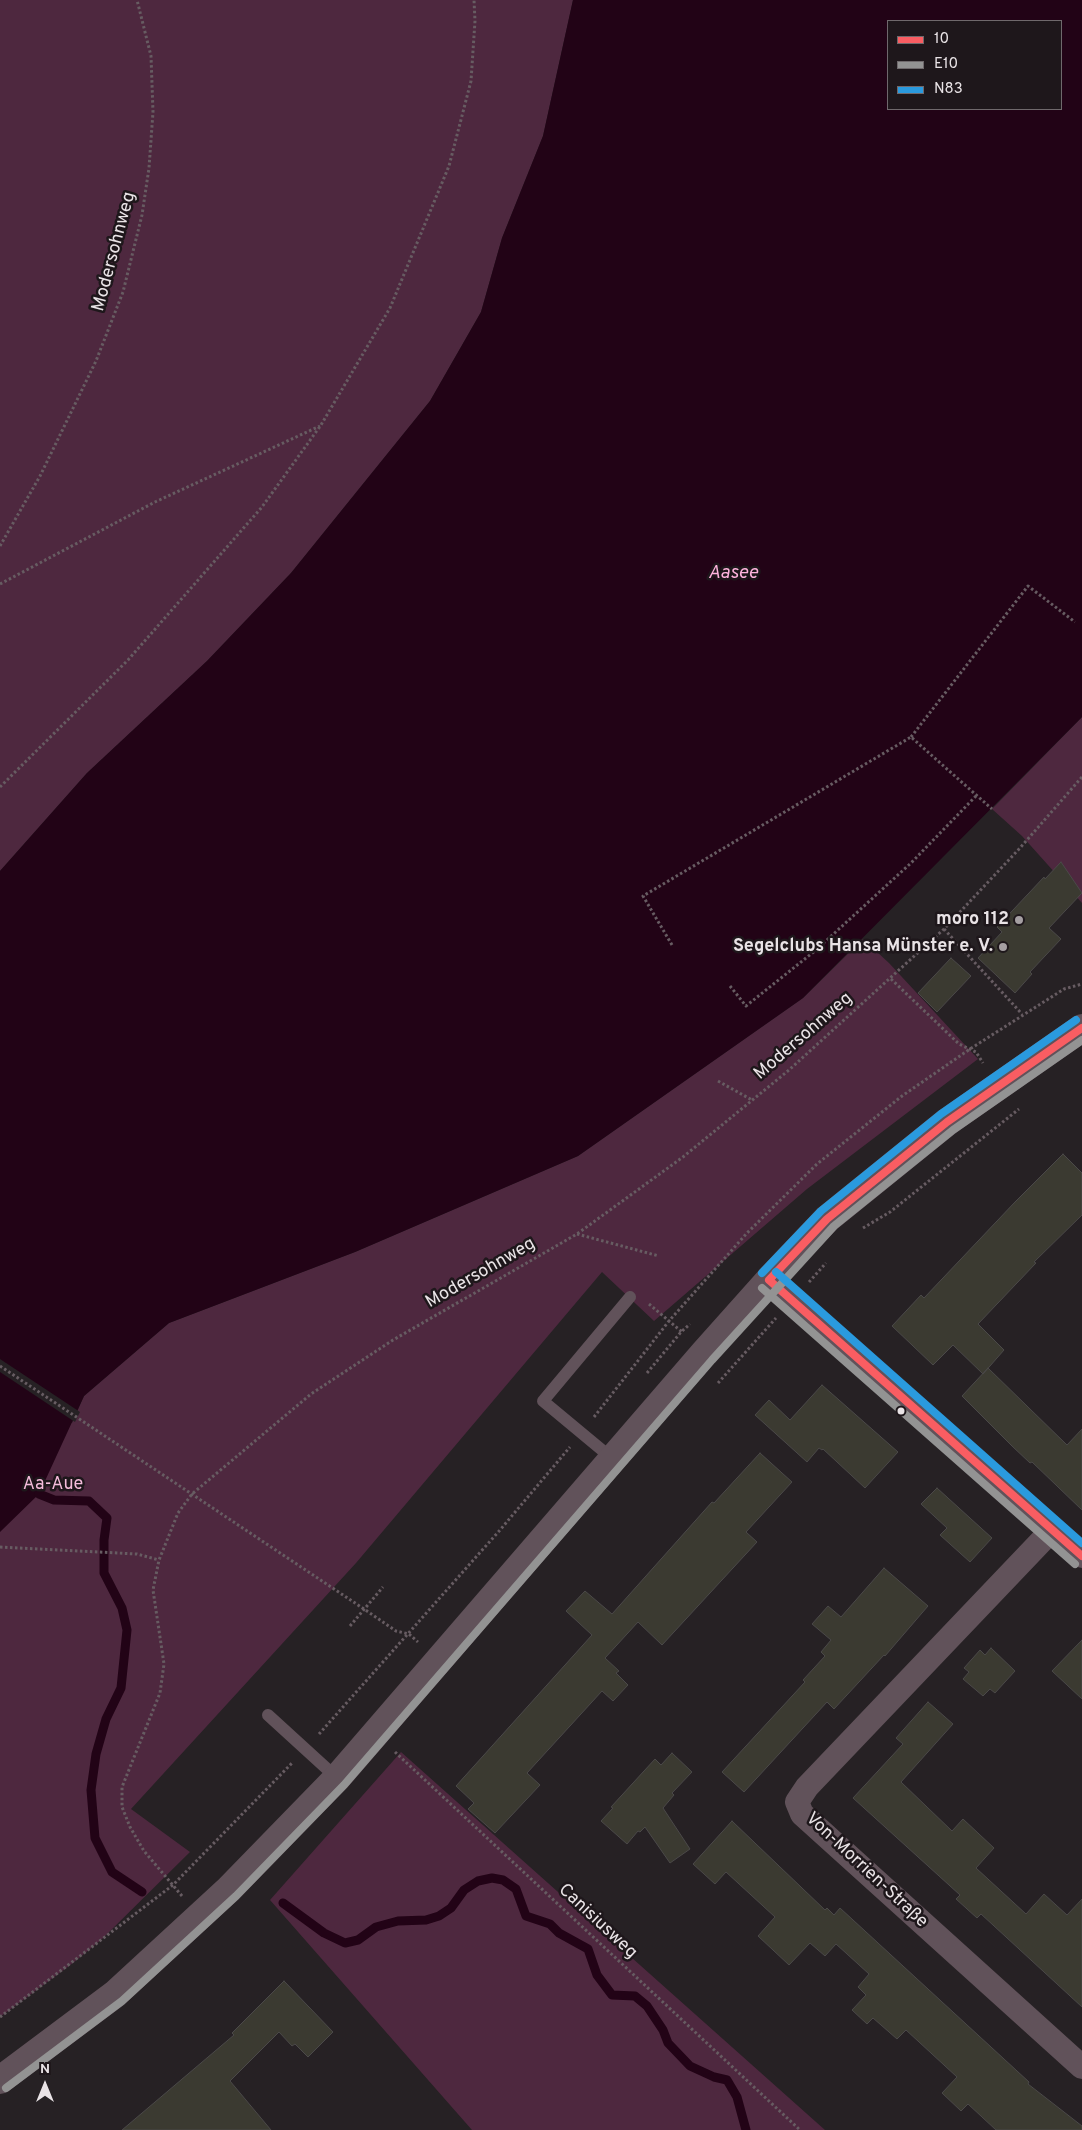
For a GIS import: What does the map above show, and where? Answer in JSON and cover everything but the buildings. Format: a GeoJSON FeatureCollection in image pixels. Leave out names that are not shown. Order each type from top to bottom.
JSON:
{"type":"FeatureCollection","features":[{"type":"Feature","properties":{"kind":"street"},"geometry":{"type":"LineString","coordinates":[[0,2080],[115,1994],[217,1901],[337,1778],[770,1280],[827,1219],[947,1122],[1082,1028]]}},
{"type":"Feature","properties":{"kind":"street"},"geometry":{"type":"LineString","coordinates":[[770,1280],[1052,1530],[1081,1552]]}},
{"type":"Feature","properties":{"kind":"street","name":"Von-Morrien-Straße"},"geometry":{"type":"LineString","coordinates":[[1052,1530],[807,1787],[797,1802],[802,1814],[1082,2067]]}},
{"type":"Feature","properties":{"kind":"lane"},"geometry":{"type":"LineString","coordinates":[[614,1460],[543,1401],[630,1297]]}},
{"type":"Feature","properties":{"kind":"lane"},"geometry":{"type":"LineString","coordinates":[[268,1715],[337,1778]]}},
{"type":"Feature","properties":{"kind":"path","name":"Modersohnweg"},"geometry":{"type":"LineString","coordinates":[[0,546],[40,476],[96,361],[123,292],[142,215],[149,168],[153,112],[151,56],[137,0]]}},
{"type":"Feature","properties":{"kind":"path"},"geometry":{"type":"LineString","coordinates":[[0,787],[128,660],[262,507],[321,425],[390,308],[449,166],[471,81],[475,21],[474,0]]}},
{"type":"Feature","properties":{"kind":"path"},"geometry":{"type":"LineString","coordinates":[[0,584],[154,502],[321,425]]}},
{"type":"Feature","properties":{"kind":"path"},"geometry":{"type":"LineString","coordinates":[[672,945],[644,896],[911,737],[1028,586],[1075,622]]}},
{"type":"Feature","properties":{"kind":"path"},"geometry":{"type":"LineString","coordinates":[[911,737],[992,809]]}},
{"type":"Feature","properties":{"kind":"path","name":"Modersohnweg"},"geometry":{"type":"LineString","coordinates":[[173,1885],[144,1850],[130,1827],[122,1807],[122,1787],[160,1693],[164,1664],[153,1590],[159,1560],[178,1513],[192,1494],[311,1394],[393,1340],[577,1234],[683,1157],[789,1070],[944,929],[1020,848],[1082,777]]}},
{"type":"Feature","properties":{"kind":"path"},"geometry":{"type":"LineString","coordinates":[[1077,783],[1082,784]]}},
{"type":"Feature","properties":{"kind":"path"},"geometry":{"type":"LineString","coordinates":[[730,986],[746,1006],[816,950],[911,863],[976,796]]}},
{"type":"Feature","properties":{"kind":"path"},"geometry":{"type":"LineString","coordinates":[[944,929],[1022,1014]]}},
{"type":"Feature","properties":{"kind":"path"},"geometry":{"type":"LineString","coordinates":[[891,978],[959,1044],[976,1052],[985,1066]]}},
{"type":"Feature","properties":{"kind":"path"},"geometry":{"type":"LineString","coordinates":[[0,2016],[173,1885],[305,1749],[409,1634],[581,1433],[669,1321],[747,1232],[817,1164],[854,1133],[970,1049],[1022,1014],[1064,989],[1082,984]]}},
{"type":"Feature","properties":{"kind":"path"},"geometry":{"type":"LineString","coordinates":[[718,1081],[752,1100]]}},
{"type":"Feature","properties":{"kind":"path"},"geometry":{"type":"LineString","coordinates":[[577,1234],[659,1256]]}},
{"type":"Feature","properties":{"kind":"path"},"geometry":{"type":"LineString","coordinates":[[0,1366],[396,1631],[409,1634],[420,1644]]}},
{"type":"Feature","properties":{"kind":"path"},"geometry":{"type":"LineString","coordinates":[[0,1547],[137,1554],[159,1560]]}},
{"type":"Feature","properties":{"kind":"path"},"geometry":{"type":"LineString","coordinates":[[350,1626],[383,1588]]}},
{"type":"Feature","properties":{"kind":"path","name":"Canisiusweg"},"geometry":{"type":"LineString","coordinates":[[375,1734],[800,2130]]}},
{"type":"Feature","properties":{"kind":"green space"},"geometry":{"type":"Polygon","coordinates":[[[0,0],[573,0],[543,136],[502,238],[481,312],[430,401],[291,573],[207,661],[87,773],[0,871],[0,0]]]}},
{"type":"Feature","properties":{"kind":"green space"},"geometry":{"type":"Polygon","coordinates":[[[1082,717],[1082,903],[1022,836],[992,809],[1082,717]]]}},
{"type":"Feature","properties":{"kind":"green space","name":"Aa-Aue"},"geometry":{"type":"Polygon","coordinates":[[[863,939],[889,963],[978,1059],[807,1189],[654,1321],[602,1272],[356,1563],[131,1809],[190,1852],[102,1939],[0,2017],[0,1377],[72,1423],[84,1396],[169,1323],[355,1252],[578,1156],[803,998],[863,939]]]}},
{"type":"Feature","properties":{"kind":"green space"},"geometry":{"type":"Polygon","coordinates":[[[401,1752],[825,2130],[472,2130],[270,1900],[401,1752]]]}},
{"type":"Feature","properties":{"kind":"water","name":"Aasee"},"geometry":{"type":"Polygon","coordinates":[[[573,0],[1082,0],[1082,717],[803,998],[578,1156],[355,1252],[169,1323],[84,1396],[39,1494],[0,1532],[0,871],[87,773],[207,661],[291,573],[430,401],[481,312],[502,238],[543,136],[573,0]]]}},
{"type":"Feature","properties":{"kind":"pier"},"geometry":{"type":"Polygon","coordinates":[[[0,1359],[80,1412],[75,1422],[0,1372],[0,1359]]]}},
{"type":"Feature","properties":{"kind":"waterway"},"geometry":{"type":"LineString","coordinates":[[39,1494],[54,1500],[89,1501],[107,1518],[104,1540],[104,1573],[122,1608],[127,1630],[121,1688],[106,1719],[96,1754],[91,1790],[95,1838],[112,1872],[142,1892]]}},
{"type":"Feature","properties":{"kind":"waterway"},"geometry":{"type":"LineString","coordinates":[[283,1903],[324,1933],[345,1943],[358,1940],[376,1927],[398,1921],[426,1920],[439,1916],[451,1908],[464,1890],[478,1881],[492,1878],[503,1880],[516,1889],[526,1916],[550,1924],[559,1933],[588,1949],[597,1975],[612,1995],[635,1996],[647,2006],[663,2030],[668,2043],[690,2066],[714,2077],[727,2080],[737,2097],[746,2130]]}},
{"type":"Feature","properties":{"kind":"transit line","name":"N83"},"geometry":{"type":"LineString","coordinates":[[762,1273],[821,1211],[941,1114],[1076,1020]]}},
{"type":"Feature","properties":{"kind":"transit line","name":"10"},"geometry":{"type":"LineString","coordinates":[[769,1280],[827,1219],[947,1122],[1082,1028]]}},
{"type":"Feature","properties":{"kind":"transit line","name":"E10"},"geometry":{"type":"LineString","coordinates":[[6,2088],[122,2001],[236,1896],[344,1785],[712,1360],[834,1226],[953,1130],[1082,1040]]}},
{"type":"Feature","properties":{"kind":"transit line","name":"N83"},"geometry":{"type":"LineString","coordinates":[[776,1272],[1082,1543]]}},
{"type":"Feature","properties":{"kind":"transit line","name":"10"},"geometry":{"type":"LineString","coordinates":[[769,1280],[1082,1556]]}},
{"type":"Feature","properties":{"kind":"transit line","name":"E10"},"geometry":{"type":"LineString","coordinates":[[762,1288],[1075,1564]]}},
{"type":"Feature","properties":{"kind":"place","name":"moro 112"},"geometry":{"type":"Point","coordinates":[1019,920]}},
{"type":"Feature","properties":{"kind":"place","name":"Segelclubs Hansa Münster e. V."},"geometry":{"type":"Point","coordinates":[1003,947]}}]}
